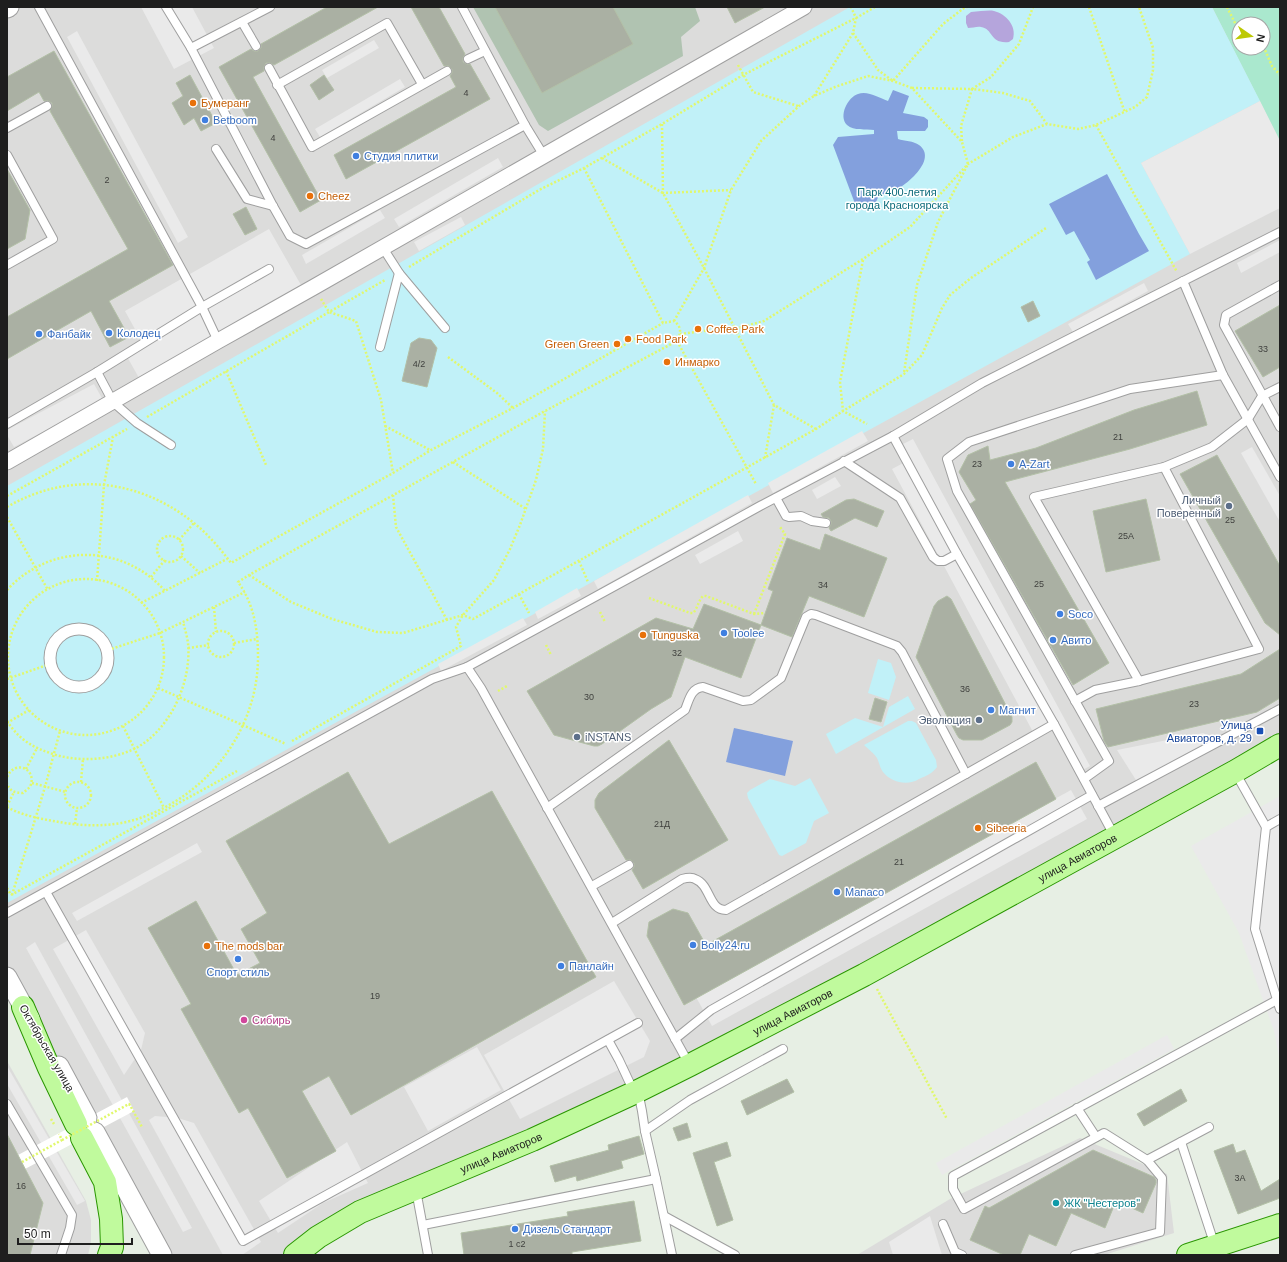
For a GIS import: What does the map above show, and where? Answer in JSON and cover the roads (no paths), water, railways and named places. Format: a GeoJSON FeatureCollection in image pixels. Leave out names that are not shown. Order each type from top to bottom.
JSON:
{"type":"FeatureCollection","features":[{"type":"Feature","properties":{"kind":"main road","name":"улица Авиаторов"},"geometry":{"type":"LineString","coordinates":[[295,1255],[318,1237],[360,1212],[416,1190],[532,1140],[636,1092],[690,1065],[868,972],[1234,772],[1280,745]]}},
{"type":"Feature","properties":{"kind":"main road"},"geometry":{"type":"LineString","coordinates":[[23,1007],[77,1131],[105,1182],[112,1219],[112,1247],[109,1255]]}},
{"type":"Feature","properties":{"kind":"main road"},"geometry":{"type":"LineString","coordinates":[[1188,1255],[1280,1225]]}},
{"type":"Feature","properties":{"kind":"street"},"geometry":{"type":"LineString","coordinates":[[7,462],[804,7]]}},
{"type":"Feature","properties":{"kind":"street"},"geometry":{"type":"LineString","coordinates":[[77,629],[87,630],[96,634],[103,641],[108,650],[108,660],[102,677],[94,684],[86,687],[76,688],[67,686],[53,673],[50,664],[50,654],[53,644],[59,636],[67,631],[77,629]]}},
{"type":"Feature","properties":{"kind":"street","name":"Октябрьская улица"},"geometry":{"type":"LineString","coordinates":[[7,977],[23,1007]]}},
{"type":"Feature","properties":{"kind":"street"},"geometry":{"type":"LineString","coordinates":[[77,1131],[162,1255]]}},
{"type":"Feature","properties":{"kind":"lane"},"geometry":{"type":"LineString","coordinates":[[39,7],[79,89],[202,307],[218,341]]}},
{"type":"Feature","properties":{"kind":"lane"},"geometry":{"type":"LineString","coordinates":[[166,7],[191,48],[290,236],[306,244],[525,125]]}},
{"type":"Feature","properties":{"kind":"lane"},"geometry":{"type":"LineString","coordinates":[[191,48],[270,7]]}},
{"type":"Feature","properties":{"kind":"lane"},"geometry":{"type":"LineString","coordinates":[[462,7],[525,125],[544,156]]}},
{"type":"Feature","properties":{"kind":"lane"},"geometry":{"type":"LineString","coordinates":[[242,22],[256,46]]}},
{"type":"Feature","properties":{"kind":"lane"},"geometry":{"type":"LineString","coordinates":[[277,85],[387,23],[422,84]]}},
{"type":"Feature","properties":{"kind":"lane"},"geometry":{"type":"LineString","coordinates":[[468,59],[485,51]]}},
{"type":"Feature","properties":{"kind":"lane"},"geometry":{"type":"LineString","coordinates":[[269,68],[312,147],[447,71]]}},
{"type":"Feature","properties":{"kind":"lane"},"geometry":{"type":"LineString","coordinates":[[7,128],[47,106]]}},
{"type":"Feature","properties":{"kind":"lane"},"geometry":{"type":"LineString","coordinates":[[216,149],[247,198],[273,206]]}},
{"type":"Feature","properties":{"kind":"lane"},"geometry":{"type":"LineString","coordinates":[[7,155],[53,239],[7,265]]}},
{"type":"Feature","properties":{"kind":"lane"},"geometry":{"type":"LineString","coordinates":[[7,913],[432,679],[467,667],[844,461],[893,436],[982,383],[1280,232]]}},
{"type":"Feature","properties":{"kind":"lane"},"geometry":{"type":"LineString","coordinates":[[383,248],[399,273],[445,328]]}},
{"type":"Feature","properties":{"kind":"lane"},"geometry":{"type":"LineString","coordinates":[[7,424],[97,372],[202,307],[269,269]]}},
{"type":"Feature","properties":{"kind":"lane"},"geometry":{"type":"LineString","coordinates":[[380,347],[399,273]]}},
{"type":"Feature","properties":{"kind":"lane"},"geometry":{"type":"LineString","coordinates":[[1183,281],[1223,375],[1280,477]]}},
{"type":"Feature","properties":{"kind":"lane"},"geometry":{"type":"LineString","coordinates":[[1280,285],[1226,315],[1224,325],[1280,427]]}},
{"type":"Feature","properties":{"kind":"lane"},"geometry":{"type":"LineString","coordinates":[[97,372],[113,402],[137,423],[171,445]]}},
{"type":"Feature","properties":{"kind":"lane"},"geometry":{"type":"LineString","coordinates":[[1084,779],[1109,761],[957,491],[947,459],[969,442],[1130,389],[1223,375]]}},
{"type":"Feature","properties":{"kind":"lane"},"geometry":{"type":"LineString","coordinates":[[1139,681],[1034,498],[1164,467],[1212,447],[1248,419],[1262,396],[1280,387]]}},
{"type":"Feature","properties":{"kind":"lane"},"geometry":{"type":"LineString","coordinates":[[893,436],[1054,724],[1115,837]]}},
{"type":"Feature","properties":{"kind":"lane"},"geometry":{"type":"LineString","coordinates":[[844,461],[900,498],[933,557],[938,561],[944,561],[958,554]]}},
{"type":"Feature","properties":{"kind":"lane"},"geometry":{"type":"LineString","coordinates":[[1075,701],[1095,690],[1139,681],[1259,649],[1164,467]]}},
{"type":"Feature","properties":{"kind":"lane"},"geometry":{"type":"LineString","coordinates":[[776,498],[786,516],[790,518],[801,516],[812,520],[826,522]]}},
{"type":"Feature","properties":{"kind":"lane"},"geometry":{"type":"LineString","coordinates":[[547,808],[684,710],[693,691],[698,687],[703,687],[743,701],[751,700],[782,678],[806,617],[811,614],[897,646],[902,652],[966,774]]}},
{"type":"Feature","properties":{"kind":"lane"},"geometry":{"type":"LineString","coordinates":[[467,667],[481,688],[592,886],[690,1065]]}},
{"type":"Feature","properties":{"kind":"lane"},"geometry":{"type":"LineString","coordinates":[[1098,806],[1280,708]]}},
{"type":"Feature","properties":{"kind":"lane"},"geometry":{"type":"LineString","coordinates":[[612,923],[682,879],[694,878],[703,884],[716,908],[726,910],[1054,724]]}},
{"type":"Feature","properties":{"kind":"lane"},"geometry":{"type":"LineString","coordinates":[[1234,772],[1266,827],[1255,929],[1280,1009]]}},
{"type":"Feature","properties":{"kind":"lane"},"geometry":{"type":"LineString","coordinates":[[675,1039],[711,1010],[1092,795]]}},
{"type":"Feature","properties":{"kind":"lane"},"geometry":{"type":"LineString","coordinates":[[1266,827],[1280,819]]}},
{"type":"Feature","properties":{"kind":"lane"},"geometry":{"type":"LineString","coordinates":[[592,886],[629,865]]}},
{"type":"Feature","properties":{"kind":"lane"},"geometry":{"type":"LineString","coordinates":[[46,892],[243,1241],[638,1023]]}},
{"type":"Feature","properties":{"kind":"lane"},"geometry":{"type":"LineString","coordinates":[[1075,1255],[1160,1232],[1162,1178],[1147,1160],[1104,1133],[964,1209],[953,1189],[953,1176],[1277,1000]]}},
{"type":"Feature","properties":{"kind":"lane"},"geometry":{"type":"LineString","coordinates":[[608,1040],[636,1092],[642,1111],[644,1131],[672,1255]]}},
{"type":"Feature","properties":{"kind":"lane"},"geometry":{"type":"LineString","coordinates":[[644,1131],[690,1100],[783,1049]]}},
{"type":"Feature","properties":{"kind":"lane"},"geometry":{"type":"LineString","coordinates":[[7,1104],[72,1215],[70,1228],[61,1255]]}},
{"type":"Feature","properties":{"kind":"lane"},"geometry":{"type":"LineString","coordinates":[[1077,1108],[1096,1137]]}},
{"type":"Feature","properties":{"kind":"lane"},"geometry":{"type":"LineString","coordinates":[[1147,1160],[1209,1127]]}},
{"type":"Feature","properties":{"kind":"lane"},"geometry":{"type":"LineString","coordinates":[[1181,1142],[1215,1247]]}},
{"type":"Feature","properties":{"kind":"lane"},"geometry":{"type":"LineString","coordinates":[[423,1225],[656,1179]]}},
{"type":"Feature","properties":{"kind":"lane"},"geometry":{"type":"LineString","coordinates":[[416,1190],[428,1255]]}},
{"type":"Feature","properties":{"kind":"lane"},"geometry":{"type":"LineString","coordinates":[[664,1216],[735,1255]]}},
{"type":"Feature","properties":{"kind":"lane"},"geometry":{"type":"LineString","coordinates":[[943,1224],[955,1252],[962,1255]]}},
{"type":"Feature","properties":{"kind":"place","name":"Бумеранг"},"geometry":{"type":"Point","coordinates":[193,103]}},
{"type":"Feature","properties":{"kind":"place","name":"Betboom"},"geometry":{"type":"Point","coordinates":[205,120]}},
{"type":"Feature","properties":{"kind":"place","name":"Студия плитки"},"geometry":{"type":"Point","coordinates":[356,156]}},
{"type":"Feature","properties":{"kind":"place","name":"Cheez"},"geometry":{"type":"Point","coordinates":[310,196]}},
{"type":"Feature","properties":{"kind":"place","name":"Coffee Park"},"geometry":{"type":"Point","coordinates":[698,329]}},
{"type":"Feature","properties":{"kind":"place","name":"Колодец"},"geometry":{"type":"Point","coordinates":[109,333]}},
{"type":"Feature","properties":{"kind":"place","name":"Фанбайк"},"geometry":{"type":"Point","coordinates":[39,334]}},
{"type":"Feature","properties":{"kind":"place","name":"Food Park"},"geometry":{"type":"Point","coordinates":[628,339]}},
{"type":"Feature","properties":{"kind":"place","name":"Green Green"},"geometry":{"type":"Point","coordinates":[617,344]}},
{"type":"Feature","properties":{"kind":"place","name":"Инмарко"},"geometry":{"type":"Point","coordinates":[667,362]}},
{"type":"Feature","properties":{"kind":"place","name":"A-Zart"},"geometry":{"type":"Point","coordinates":[1011,464]}},
{"type":"Feature","properties":{"kind":"place","name":"Личный Поверенный"},"geometry":{"type":"Point","coordinates":[1229,506]}},
{"type":"Feature","properties":{"kind":"place","name":"Soco"},"geometry":{"type":"Point","coordinates":[1060,614]}},
{"type":"Feature","properties":{"kind":"place","name":"Toolee"},"geometry":{"type":"Point","coordinates":[724,633]}},
{"type":"Feature","properties":{"kind":"place","name":"Tunguska"},"geometry":{"type":"Point","coordinates":[643,635]}},
{"type":"Feature","properties":{"kind":"place","name":"Авито"},"geometry":{"type":"Point","coordinates":[1053,640]}},
{"type":"Feature","properties":{"kind":"place","name":"Магнит"},"geometry":{"type":"Point","coordinates":[991,710]}},
{"type":"Feature","properties":{"kind":"place","name":"Эволюция"},"geometry":{"type":"Point","coordinates":[979,720]}},
{"type":"Feature","properties":{"kind":"place","name":"Улица Авиаторов, д. 29"},"geometry":{"type":"Point","coordinates":[1260,731]}},
{"type":"Feature","properties":{"kind":"place","name":"iNSTANS"},"geometry":{"type":"Point","coordinates":[577,737]}},
{"type":"Feature","properties":{"kind":"place","name":"Sibeeria"},"geometry":{"type":"Point","coordinates":[978,828]}},
{"type":"Feature","properties":{"kind":"place","name":"Manaco"},"geometry":{"type":"Point","coordinates":[837,892]}},
{"type":"Feature","properties":{"kind":"place","name":"Bolly24.ru"},"geometry":{"type":"Point","coordinates":[693,945]}},
{"type":"Feature","properties":{"kind":"place","name":"The mods bar"},"geometry":{"type":"Point","coordinates":[207,946]}},
{"type":"Feature","properties":{"kind":"place","name":"Спорт стиль"},"geometry":{"type":"Point","coordinates":[238,959]}},
{"type":"Feature","properties":{"kind":"place","name":"Панлайн"},"geometry":{"type":"Point","coordinates":[561,966]}},
{"type":"Feature","properties":{"kind":"place","name":"Сибирь"},"geometry":{"type":"Point","coordinates":[244,1020]}},
{"type":"Feature","properties":{"kind":"place","name":"ЖК \"Нестеров\""},"geometry":{"type":"Point","coordinates":[1056,1203]}},
{"type":"Feature","properties":{"kind":"place","name":"Дизель Стандарт"},"geometry":{"type":"Point","coordinates":[515,1229]}},
{"type":"Feature","properties":{"kind":"park label","name":"Парк 400-летия города Красноярска"},"geometry":{"type":"Point","coordinates":[897,198]}}]}
